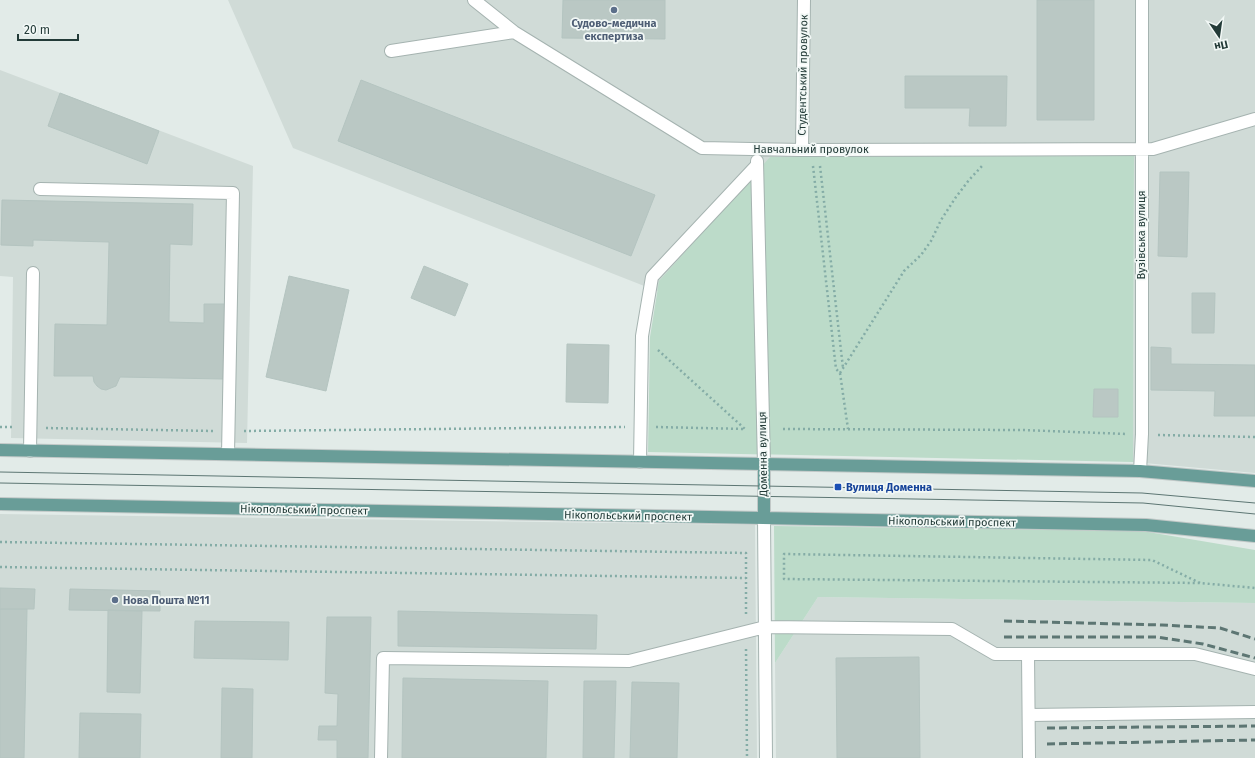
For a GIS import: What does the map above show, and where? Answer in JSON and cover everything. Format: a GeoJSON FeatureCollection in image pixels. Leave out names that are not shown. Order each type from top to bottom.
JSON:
{"type":"FeatureCollection","features":[{"type":"Feature","properties":{"kind":"main road"},"geometry":{"type":"LineString","coordinates":[[0,450],[1140,471],[1255,481]]}},
{"type":"Feature","properties":{"kind":"main road","name":"Доменна вулиця"},"geometry":{"type":"LineString","coordinates":[[764,464],[764,518]]}},
{"type":"Feature","properties":{"kind":"main road","name":"Нікопольський проспект"},"geometry":{"type":"LineString","coordinates":[[0,504],[1146,525],[1255,536]]}},
{"type":"Feature","properties":{"kind":"street","name":"Навчальний провулок"},"geometry":{"type":"LineString","coordinates":[[474,0],[514,32],[702,148],[810,150],[1153,149],[1255,119]]}},
{"type":"Feature","properties":{"kind":"street","name":"Студентський провулок"},"geometry":{"type":"LineString","coordinates":[[804,0],[810,150]]}},
{"type":"Feature","properties":{"kind":"street","name":"Вузівська вулиця"},"geometry":{"type":"LineString","coordinates":[[1140,471],[1142,434],[1142,0]]}},
{"type":"Feature","properties":{"kind":"street"},"geometry":{"type":"LineString","coordinates":[[391,51],[514,32]]}},
{"type":"Feature","properties":{"kind":"street","name":"Доменна вулиця"},"geometry":{"type":"LineString","coordinates":[[757,149],[764,464]]}},
{"type":"Feature","properties":{"kind":"street"},"geometry":{"type":"LineString","coordinates":[[640,462],[642,336],[652,278],[757,165]]}},
{"type":"Feature","properties":{"kind":"street"},"geometry":{"type":"LineString","coordinates":[[40,189],[233,193],[228,454]]}},
{"type":"Feature","properties":{"kind":"street"},"geometry":{"type":"LineString","coordinates":[[30,451],[33,273]]}},
{"type":"Feature","properties":{"kind":"street","name":"Доменна вулиця"},"geometry":{"type":"LineString","coordinates":[[764,518],[766,758]]}},
{"type":"Feature","properties":{"kind":"street"},"geometry":{"type":"LineString","coordinates":[[381,758],[383,658],[629,661],[765,626],[952,629],[995,654],[1195,654],[1255,669]]}},
{"type":"Feature","properties":{"kind":"street"},"geometry":{"type":"LineString","coordinates":[[1028,654],[1029,758]]}},
{"type":"Feature","properties":{"kind":"street"},"geometry":{"type":"LineString","coordinates":[[1029,715],[1255,712]]}},
{"type":"Feature","properties":{"kind":"path"},"geometry":{"type":"LineString","coordinates":[[840,373],[904,271],[921,255],[956,197],[997,149]]}},
{"type":"Feature","properties":{"kind":"path"},"geometry":{"type":"LineString","coordinates":[[810,150],[843,368]]}},
{"type":"Feature","properties":{"kind":"path"},"geometry":{"type":"LineString","coordinates":[[810,150],[836,369],[840,373],[848,429]]}},
{"type":"Feature","properties":{"kind":"path"},"geometry":{"type":"LineString","coordinates":[[0,427],[228,431],[640,426],[746,429],[642,336]]}},
{"type":"Feature","properties":{"kind":"path"},"geometry":{"type":"LineString","coordinates":[[783,429],[1022,430],[1255,437]]}},
{"type":"Feature","properties":{"kind":"path"},"geometry":{"type":"LineString","coordinates":[[0,542],[746,553],[747,758]]}},
{"type":"Feature","properties":{"kind":"path"},"geometry":{"type":"LineString","coordinates":[[1200,584],[1152,560],[784,554],[784,579],[1200,584],[1255,588]]}},
{"type":"Feature","properties":{"kind":"path"},"geometry":{"type":"LineString","coordinates":[[0,567],[746,578]]}},
{"type":"Feature","properties":{"kind":"shaded area"},"geometry":{"type":"Polygon","coordinates":[[[228,0],[1255,0],[1255,473],[1133,462],[1134,156],[657,291],[293,148],[228,0]]]}},
{"type":"Feature","properties":{"kind":"shaded area"},"geometry":{"type":"Polygon","coordinates":[[[0,70],[253,166],[247,443],[11,438],[13,277],[0,276],[0,70]]]}},
{"type":"Feature","properties":{"kind":"shaded area"},"geometry":{"type":"Polygon","coordinates":[[[0,514],[755,525],[757,758],[0,758],[0,514]]]}},
{"type":"Feature","properties":{"kind":"shaded area"},"geometry":{"type":"Polygon","coordinates":[[[818,597],[1255,603],[1255,758],[776,758],[775,663],[818,597]]]}},
{"type":"Feature","properties":{"kind":"green space"},"geometry":{"type":"Polygon","coordinates":[[[1134,156],[1133,462],[648,452],[650,337],[659,281],[770,157],[1134,156]]]}},
{"type":"Feature","properties":{"kind":"green space"},"geometry":{"type":"Polygon","coordinates":[[[774,526],[1142,531],[1255,550],[1255,603],[818,597],[775,663],[774,526]]]}},
{"type":"Feature","properties":{"kind":"building"},"geometry":{"type":"Polygon","coordinates":[[[563,0],[665,0],[665,39],[562,38],[563,0]]]}},
{"type":"Feature","properties":{"kind":"building"},"geometry":{"type":"Polygon","coordinates":[[[1037,0],[1094,0],[1094,120],[1037,120],[1037,0]]]}},
{"type":"Feature","properties":{"kind":"building"},"geometry":{"type":"Polygon","coordinates":[[[905,76],[1007,76],[1006,126],[969,126],[970,108],[905,108],[905,76]]]}},
{"type":"Feature","properties":{"kind":"building"},"geometry":{"type":"Polygon","coordinates":[[[361,80],[655,195],[631,256],[338,141],[361,80]]]}},
{"type":"Feature","properties":{"kind":"building"},"geometry":{"type":"Polygon","coordinates":[[[60,93],[159,131],[147,164],[48,126],[60,93]]]}},
{"type":"Feature","properties":{"kind":"building"},"geometry":{"type":"Polygon","coordinates":[[[1160,172],[1189,172],[1187,257],[1158,256],[1160,172]]]}},
{"type":"Feature","properties":{"kind":"building"},"geometry":{"type":"Polygon","coordinates":[[[2,200],[193,204],[192,245],[170,244],[169,322],[204,323],[204,304],[225,304],[223,379],[120,377],[116,386],[106,390],[97,386],[94,382],[93,376],[54,376],[55,324],[107,325],[109,242],[33,240],[33,246],[1,245],[2,200]]]}},
{"type":"Feature","properties":{"kind":"building"},"geometry":{"type":"Polygon","coordinates":[[[424,266],[468,284],[455,316],[411,298],[424,266]]]}},
{"type":"Feature","properties":{"kind":"building"},"geometry":{"type":"Polygon","coordinates":[[[289,276],[349,290],[326,391],[266,377],[289,276]]]}},
{"type":"Feature","properties":{"kind":"building"},"geometry":{"type":"Polygon","coordinates":[[[1192,293],[1215,293],[1214,333],[1192,333],[1192,293]]]}},
{"type":"Feature","properties":{"kind":"building"},"geometry":{"type":"Polygon","coordinates":[[[567,344],[609,345],[608,403],[566,402],[567,344]]]}},
{"type":"Feature","properties":{"kind":"building"},"geometry":{"type":"Polygon","coordinates":[[[1151,347],[1171,348],[1171,364],[1255,365],[1255,416],[1214,416],[1215,391],[1151,390],[1151,347]]]}},
{"type":"Feature","properties":{"kind":"building"},"geometry":{"type":"Polygon","coordinates":[[[1094,389],[1118,389],[1118,417],[1093,417],[1094,389]]]}},
{"type":"Feature","properties":{"kind":"building"},"geometry":{"type":"Polygon","coordinates":[[[0,588],[35,589],[34,609],[0,609],[0,588]]]}},
{"type":"Feature","properties":{"kind":"building"},"geometry":{"type":"Polygon","coordinates":[[[70,589],[160,591],[160,611],[69,610],[70,589]]]}},
{"type":"Feature","properties":{"kind":"building"},"geometry":{"type":"Polygon","coordinates":[[[0,609],[27,609],[24,758],[0,758],[0,609]]]}},
{"type":"Feature","properties":{"kind":"building"},"geometry":{"type":"Polygon","coordinates":[[[108,610],[142,611],[140,693],[107,692],[108,610]]]}},
{"type":"Feature","properties":{"kind":"building"},"geometry":{"type":"Polygon","coordinates":[[[398,611],[597,615],[596,649],[398,646],[398,611]]]}},
{"type":"Feature","properties":{"kind":"building"},"geometry":{"type":"Polygon","coordinates":[[[327,617],[371,617],[368,758],[337,758],[337,740],[318,740],[319,726],[337,726],[338,694],[325,693],[327,617]]]}},
{"type":"Feature","properties":{"kind":"building"},"geometry":{"type":"Polygon","coordinates":[[[195,621],[289,622],[288,660],[194,658],[195,621]]]}},
{"type":"Feature","properties":{"kind":"building"},"geometry":{"type":"Polygon","coordinates":[[[919,657],[920,758],[837,758],[836,658],[919,657]]]}},
{"type":"Feature","properties":{"kind":"building"},"geometry":{"type":"Polygon","coordinates":[[[403,678],[548,681],[546,758],[402,758],[403,678]]]}},
{"type":"Feature","properties":{"kind":"building"},"geometry":{"type":"Polygon","coordinates":[[[584,681],[616,681],[614,758],[583,758],[584,681]]]}},
{"type":"Feature","properties":{"kind":"building"},"geometry":{"type":"Polygon","coordinates":[[[632,682],[679,683],[677,758],[630,758],[632,682]]]}},
{"type":"Feature","properties":{"kind":"building"},"geometry":{"type":"Polygon","coordinates":[[[222,688],[253,689],[252,758],[221,758],[222,688]]]}},
{"type":"Feature","properties":{"kind":"building"},"geometry":{"type":"Polygon","coordinates":[[[80,713],[141,714],[140,758],[79,758],[80,713]]]}},
{"type":"Feature","properties":{"kind":"tram line"},"geometry":{"type":"LineString","coordinates":[[0,472],[1142,493],[1255,503]]}},
{"type":"Feature","properties":{"kind":"tram line"},"geometry":{"type":"LineString","coordinates":[[0,483],[1143,503],[1255,514]]}},
{"type":"Feature","properties":{"kind":"railway"},"geometry":{"type":"LineString","coordinates":[[1004,621],[1220,628],[1255,639]]}},
{"type":"Feature","properties":{"kind":"railway"},"geometry":{"type":"LineString","coordinates":[[1004,637],[1157,637],[1203,644],[1255,658]]}},
{"type":"Feature","properties":{"kind":"railway"},"geometry":{"type":"LineString","coordinates":[[1047,728],[1255,726]]}},
{"type":"Feature","properties":{"kind":"railway"},"geometry":{"type":"LineString","coordinates":[[1047,744],[1255,740]]}},
{"type":"Feature","properties":{"kind":"place","name":"Судово-медична експертиза"},"geometry":{"type":"Point","coordinates":[614,10]}},
{"type":"Feature","properties":{"kind":"place","name":"Вулиця Доменна"},"geometry":{"type":"Point","coordinates":[838,487]}},
{"type":"Feature","properties":{"kind":"place","name":"Нова Пошта №11"},"geometry":{"type":"Point","coordinates":[115,600]}}]}
